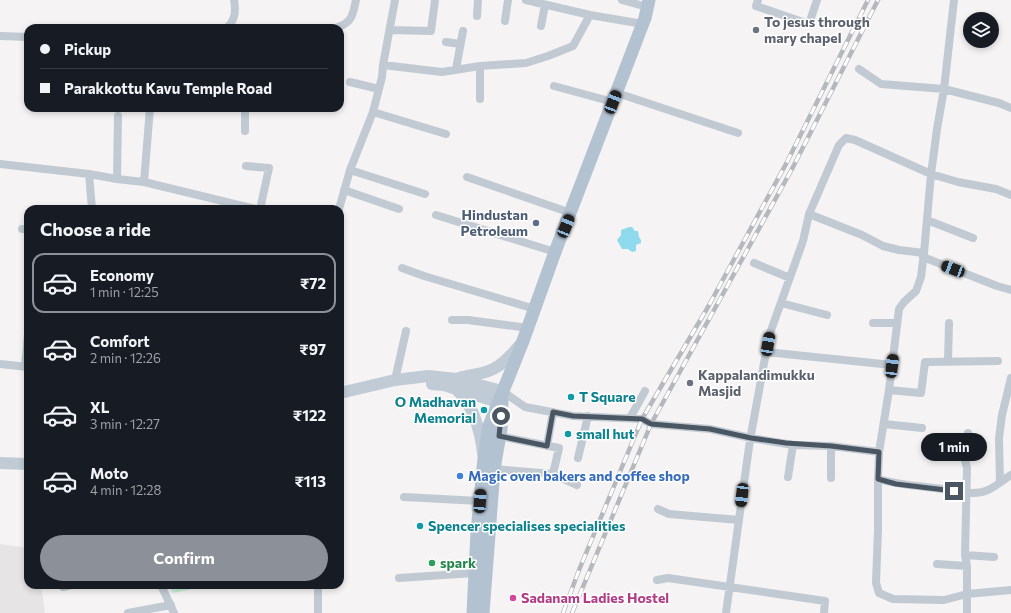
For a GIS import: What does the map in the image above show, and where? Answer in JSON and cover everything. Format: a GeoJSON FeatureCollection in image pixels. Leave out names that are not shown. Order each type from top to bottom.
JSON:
{"type":"FeatureCollection","features":[{"type":"Feature","properties":{"kind":"main road"},"geometry":{"type":"LineString","coordinates":[[473,613],[474,573],[480,501],[489,426],[528,328],[555,252],[643,24],[648,4]]}},
{"type":"Feature","properties":{"kind":"main road"},"geometry":{"type":"LineString","coordinates":[[344,401],[360,395],[423,383],[444,385],[456,384],[496,369],[504,363],[523,341]]}},
{"type":"Feature","properties":{"kind":"main road"},"geometry":{"type":"LineString","coordinates":[[344,392],[395,380],[428,376],[500,396]]}},
{"type":"Feature","properties":{"kind":"main road"},"geometry":{"type":"LineString","coordinates":[[456,384],[468,404],[480,435],[484,458]]}},
{"type":"Feature","properties":{"kind":"main road"},"geometry":{"type":"LineString","coordinates":[[483,613],[494,469],[501,429],[500,396]]}},
{"type":"Feature","properties":{"kind":"main road"},"geometry":{"type":"LineString","coordinates":[[0,463],[24,464]]}},
{"type":"Feature","properties":{"kind":"main road"},"geometry":{"type":"LineString","coordinates":[[0,472],[24,472]]}},
{"type":"Feature","properties":{"kind":"street"},"geometry":{"type":"LineString","coordinates":[[230,24],[234,16],[234,0]]}},
{"type":"Feature","properties":{"kind":"street"},"geometry":{"type":"LineString","coordinates":[[344,25],[351,18],[356,0]]}},
{"type":"Feature","properties":{"kind":"street"},"geometry":{"type":"LineString","coordinates":[[340,205],[350,170],[373,112],[382,77],[395,0]]}},
{"type":"Feature","properties":{"kind":"street"},"geometry":{"type":"LineString","coordinates":[[390,30],[431,31],[435,0]]}},
{"type":"Feature","properties":{"kind":"street"},"geometry":{"type":"LineString","coordinates":[[477,16],[478,0]]}},
{"type":"Feature","properties":{"kind":"street"},"geometry":{"type":"LineString","coordinates":[[505,21],[508,0]]}},
{"type":"Feature","properties":{"kind":"street"},"geometry":{"type":"LineString","coordinates":[[526,0],[590,15],[643,24]]}},
{"type":"Feature","properties":{"kind":"street"},"geometry":{"type":"LineString","coordinates":[[622,0],[648,4]]}},
{"type":"Feature","properties":{"kind":"street"},"geometry":{"type":"LineString","coordinates":[[758,0],[756,6],[809,24],[817,0]]}},
{"type":"Feature","properties":{"kind":"street"},"geometry":{"type":"LineString","coordinates":[[954,0],[944,89],[931,174],[921,277],[916,291],[899,309],[889,390],[879,452],[876,583],[879,593],[893,599],[944,600],[967,594],[1011,590]]}},
{"type":"Feature","properties":{"kind":"street"},"geometry":{"type":"LineString","coordinates":[[541,26],[545,5]]}},
{"type":"Feature","properties":{"kind":"street"},"geometry":{"type":"LineString","coordinates":[[383,65],[442,72],[480,66],[526,63],[573,46],[590,15]]}},
{"type":"Feature","properties":{"kind":"street"},"geometry":{"type":"LineString","coordinates":[[456,69],[463,31]]}},
{"type":"Feature","properties":{"kind":"street"},"geometry":{"type":"LineString","coordinates":[[0,36],[24,37]]}},
{"type":"Feature","properties":{"kind":"street"},"geometry":{"type":"LineString","coordinates":[[446,42],[460,44]]}},
{"type":"Feature","properties":{"kind":"street"},"geometry":{"type":"LineString","coordinates":[[480,66],[480,99]]}},
{"type":"Feature","properties":{"kind":"street"},"geometry":{"type":"LineString","coordinates":[[859,69],[881,84],[944,89],[999,103],[1011,108]]}},
{"type":"Feature","properties":{"kind":"street"},"geometry":{"type":"LineString","coordinates":[[350,82],[379,89]]}},
{"type":"Feature","properties":{"kind":"street"},"geometry":{"type":"LineString","coordinates":[[554,86],[615,97],[738,133]]}},
{"type":"Feature","properties":{"kind":"street"},"geometry":{"type":"LineString","coordinates":[[144,182],[150,112]]}},
{"type":"Feature","properties":{"kind":"street"},"geometry":{"type":"LineString","coordinates":[[245,112],[245,131]]}},
{"type":"Feature","properties":{"kind":"street"},"geometry":{"type":"LineString","coordinates":[[373,112],[446,134]]}},
{"type":"Feature","properties":{"kind":"street"},"geometry":{"type":"LineString","coordinates":[[117,179],[118,116]]}},
{"type":"Feature","properties":{"kind":"street"},"geometry":{"type":"LineString","coordinates":[[726,613],[751,438],[769,336],[803,241],[809,214],[839,145],[846,138],[855,140],[931,174],[958,182],[996,189],[1011,195]]}},
{"type":"Feature","properties":{"kind":"street"},"geometry":{"type":"LineString","coordinates":[[0,164],[144,182],[239,205]]}},
{"type":"Feature","properties":{"kind":"street"},"geometry":{"type":"LineString","coordinates":[[246,166],[269,168],[261,205]]}},
{"type":"Feature","properties":{"kind":"street"},"geometry":{"type":"LineString","coordinates":[[350,170],[425,194]]}},
{"type":"Feature","properties":{"kind":"street"},"geometry":{"type":"LineString","coordinates":[[89,174],[92,205]]}},
{"type":"Feature","properties":{"kind":"street"},"geometry":{"type":"LineString","coordinates":[[467,177],[571,213]]}},
{"type":"Feature","properties":{"kind":"street"},"geometry":{"type":"LineString","coordinates":[[344,190],[399,209]]}},
{"type":"Feature","properties":{"kind":"street"},"geometry":{"type":"LineString","coordinates":[[809,214],[862,235],[883,246],[924,255],[997,286],[1011,290]]}},
{"type":"Feature","properties":{"kind":"street"},"geometry":{"type":"LineString","coordinates":[[436,215],[555,252]]}},
{"type":"Feature","properties":{"kind":"street"},"geometry":{"type":"LineString","coordinates":[[927,220],[973,238]]}},
{"type":"Feature","properties":{"kind":"street"},"geometry":{"type":"LineString","coordinates":[[754,263],[790,278]]}},
{"type":"Feature","properties":{"kind":"street"},"geometry":{"type":"LineString","coordinates":[[402,268],[535,309]]}},
{"type":"Feature","properties":{"kind":"street"},"geometry":{"type":"LineString","coordinates":[[781,303],[827,315]]}},
{"type":"Feature","properties":{"kind":"street"},"geometry":{"type":"LineString","coordinates":[[452,320],[468,320],[528,328]]}},
{"type":"Feature","properties":{"kind":"street"},"geometry":{"type":"LineString","coordinates":[[873,323],[897,324]]}},
{"type":"Feature","properties":{"kind":"street"},"geometry":{"type":"LineString","coordinates":[[948,361],[949,323]]}},
{"type":"Feature","properties":{"kind":"street"},"geometry":{"type":"LineString","coordinates":[[395,380],[406,331]]}},
{"type":"Feature","properties":{"kind":"street"},"geometry":{"type":"LineString","coordinates":[[766,352],[892,366]]}},
{"type":"Feature","properties":{"kind":"street"},"geometry":{"type":"LineString","coordinates":[[889,390],[921,393],[925,362],[998,361]]}},
{"type":"Feature","properties":{"kind":"street"},"geometry":{"type":"LineString","coordinates":[[0,364],[24,367]]}},
{"type":"Feature","properties":{"kind":"street"},"geometry":{"type":"LineString","coordinates":[[1000,482],[999,438],[1002,415],[1011,378]]}},
{"type":"Feature","properties":{"kind":"street"},"geometry":{"type":"LineString","coordinates":[[630,418],[645,391]]}},
{"type":"Feature","properties":{"kind":"street"},"geometry":{"type":"LineString","coordinates":[[500,396],[525,407],[573,416],[642,419],[651,424],[710,429],[751,438],[794,444],[831,446],[879,452]]}},
{"type":"Feature","properties":{"kind":"street"},"geometry":{"type":"LineString","coordinates":[[547,446],[553,412]]}},
{"type":"Feature","properties":{"kind":"street"},"geometry":{"type":"LineString","coordinates":[[578,458],[588,416]]}},
{"type":"Feature","properties":{"kind":"street"},"geometry":{"type":"LineString","coordinates":[[884,424],[922,428]]}},
{"type":"Feature","properties":{"kind":"street"},"geometry":{"type":"LineString","coordinates":[[967,613],[967,566],[965,555],[967,468],[965,460],[968,433]]}},
{"type":"Feature","properties":{"kind":"street"},"geometry":{"type":"LineString","coordinates":[[499,436],[559,448],[553,474]]}},
{"type":"Feature","properties":{"kind":"street"},"geometry":{"type":"LineString","coordinates":[[788,477],[794,444]]}},
{"type":"Feature","properties":{"kind":"street"},"geometry":{"type":"LineString","coordinates":[[831,446],[831,478]]}},
{"type":"Feature","properties":{"kind":"street"},"geometry":{"type":"LineString","coordinates":[[494,469],[553,474],[576,485]]}},
{"type":"Feature","properties":{"kind":"street"},"geometry":{"type":"LineString","coordinates":[[878,479],[896,484],[966,493],[990,489],[1011,475]]}},
{"type":"Feature","properties":{"kind":"street"},"geometry":{"type":"LineString","coordinates":[[404,497],[480,501]]}},
{"type":"Feature","properties":{"kind":"street"},"geometry":{"type":"LineString","coordinates":[[658,509],[668,514],[739,520]]}},
{"type":"Feature","properties":{"kind":"street"},"geometry":{"type":"LineString","coordinates":[[965,555],[994,557]]}},
{"type":"Feature","properties":{"kind":"street"},"geometry":{"type":"LineString","coordinates":[[937,564],[967,566]]}},
{"type":"Feature","properties":{"kind":"street"},"geometry":{"type":"LineString","coordinates":[[398,578],[474,573]]}},
{"type":"Feature","properties":{"kind":"street"},"geometry":{"type":"LineString","coordinates":[[657,580],[668,578],[825,601],[824,613]]}},
{"type":"Feature","properties":{"kind":"street"},"geometry":{"type":"LineString","coordinates":[[128,613],[173,609],[163,589]]}},
{"type":"Feature","properties":{"kind":"street"},"geometry":{"type":"LineString","coordinates":[[318,589],[318,613]]}},
{"type":"Feature","properties":{"kind":"shaded area"},"geometry":{"type":"Polygon","coordinates":[[[0,544],[24,547],[24,589],[42,589],[45,613],[0,613],[0,544]]]}},
{"type":"Feature","properties":{"kind":"green space"},"geometry":{"type":"Polygon","coordinates":[[[171,589],[192,589],[173,593],[171,589]]]}},
{"type":"Feature","properties":{"kind":"water"},"geometry":{"type":"Polygon","coordinates":[[[632,227],[635,231],[638,231],[641,240],[641,243],[636,245],[636,251],[632,252],[628,249],[622,249],[617,240],[621,235],[621,230],[632,227]]]}},
{"type":"Feature","properties":{"kind":"railway"},"geometry":{"type":"LineString","coordinates":[[563,613],[579,570],[642,419],[708,307],[787,162],[868,0]]}},
{"type":"Feature","properties":{"kind":"railway"},"geometry":{"type":"LineString","coordinates":[[572,613],[651,424],[792,169],[878,0]]}},
{"type":"Feature","properties":{"kind":"place","name":"To jesus through mary chapel"},"geometry":{"type":"Point","coordinates":[756,30]}},
{"type":"Feature","properties":{"kind":"place","name":"Hindustan Petroleum"},"geometry":{"type":"Point","coordinates":[536,223]}},
{"type":"Feature","properties":{"kind":"place","name":"Kappalandimukku Masjid"},"geometry":{"type":"Point","coordinates":[690,383]}},
{"type":"Feature","properties":{"kind":"place","name":"T Square"},"geometry":{"type":"Point","coordinates":[571,397]}},
{"type":"Feature","properties":{"kind":"place","name":"O Madhavan Memorial"},"geometry":{"type":"Point","coordinates":[484,410]}},
{"type":"Feature","properties":{"kind":"place","name":"small hut"},"geometry":{"type":"Point","coordinates":[568,434]}},
{"type":"Feature","properties":{"kind":"place","name":"Magic oven bakers and coffee shop"},"geometry":{"type":"Point","coordinates":[460,476]}},
{"type":"Feature","properties":{"kind":"place","name":"Spencer specialises specialities"},"geometry":{"type":"Point","coordinates":[420,526]}},
{"type":"Feature","properties":{"kind":"place","name":"spark"},"geometry":{"type":"Point","coordinates":[432,563]}},
{"type":"Feature","properties":{"kind":"place","name":"Sadanam Ladies Hostel"},"geometry":{"type":"Point","coordinates":[513,598]}},
{"type":"Feature","properties":{"kind":"route"},"geometry":{"type":"LineString","coordinates":[[501,416],[501,429],[499,436],[547,446],[553,412],[573,416],[642,419],[651,424],[710,429],[751,438],[786,443],[831,446],[879,452],[878,479],[896,484],[954,491]]}}]}
